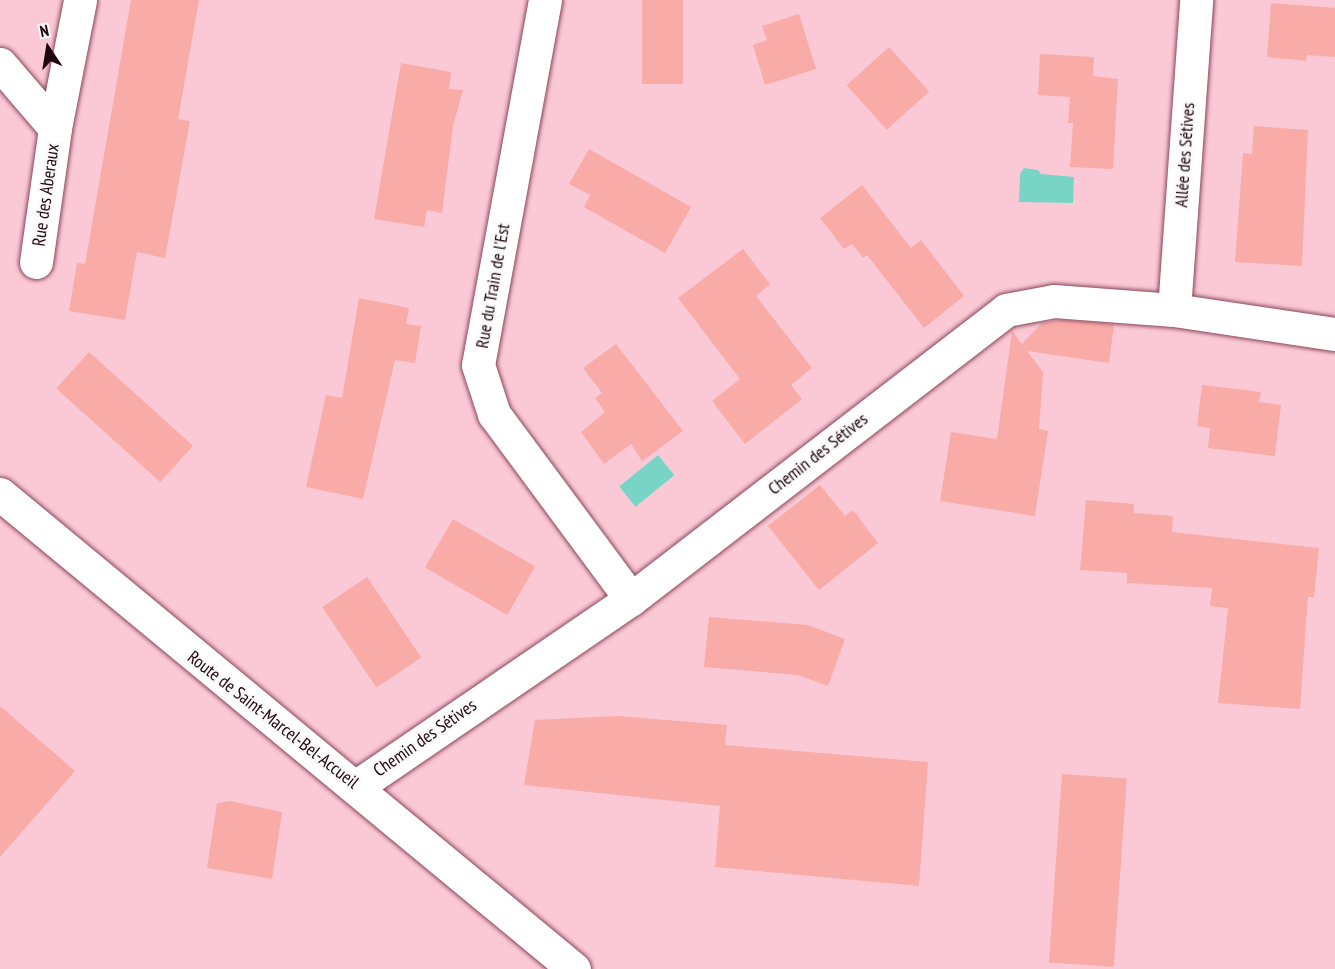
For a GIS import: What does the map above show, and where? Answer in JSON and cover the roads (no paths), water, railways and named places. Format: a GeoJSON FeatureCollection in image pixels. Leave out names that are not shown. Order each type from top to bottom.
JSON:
{"type":"FeatureCollection","features":[{"type":"Feature","properties":{"kind":"street","name":"Rue des Aberaux"},"geometry":{"type":"LineString","coordinates":[[36,262],[55,128],[81,0]]}},
{"type":"Feature","properties":{"kind":"street","name":"Rue du Train de l'Est"},"geometry":{"type":"LineString","coordinates":[[545,0],[478,365],[494,414],[631,599]]}},
{"type":"Feature","properties":{"kind":"street","name":"Allée des Sétives"},"geometry":{"type":"LineString","coordinates":[[1174,310],[1196,0]]}},
{"type":"Feature","properties":{"kind":"street","name":"Rue des Aberaux"},"geometry":{"type":"LineString","coordinates":[[0,64],[55,128]]}},
{"type":"Feature","properties":{"kind":"street","name":"Chemin des Sétives"},"geometry":{"type":"LineString","coordinates":[[357,786],[631,599],[1005,310],[1054,301],[1174,310],[1335,334]]}},
{"type":"Feature","properties":{"kind":"street","name":"Route de Saint-Marcel-Bel-Accueil"},"geometry":{"type":"LineString","coordinates":[[0,494],[189,653],[357,786],[574,969]]}}]}
